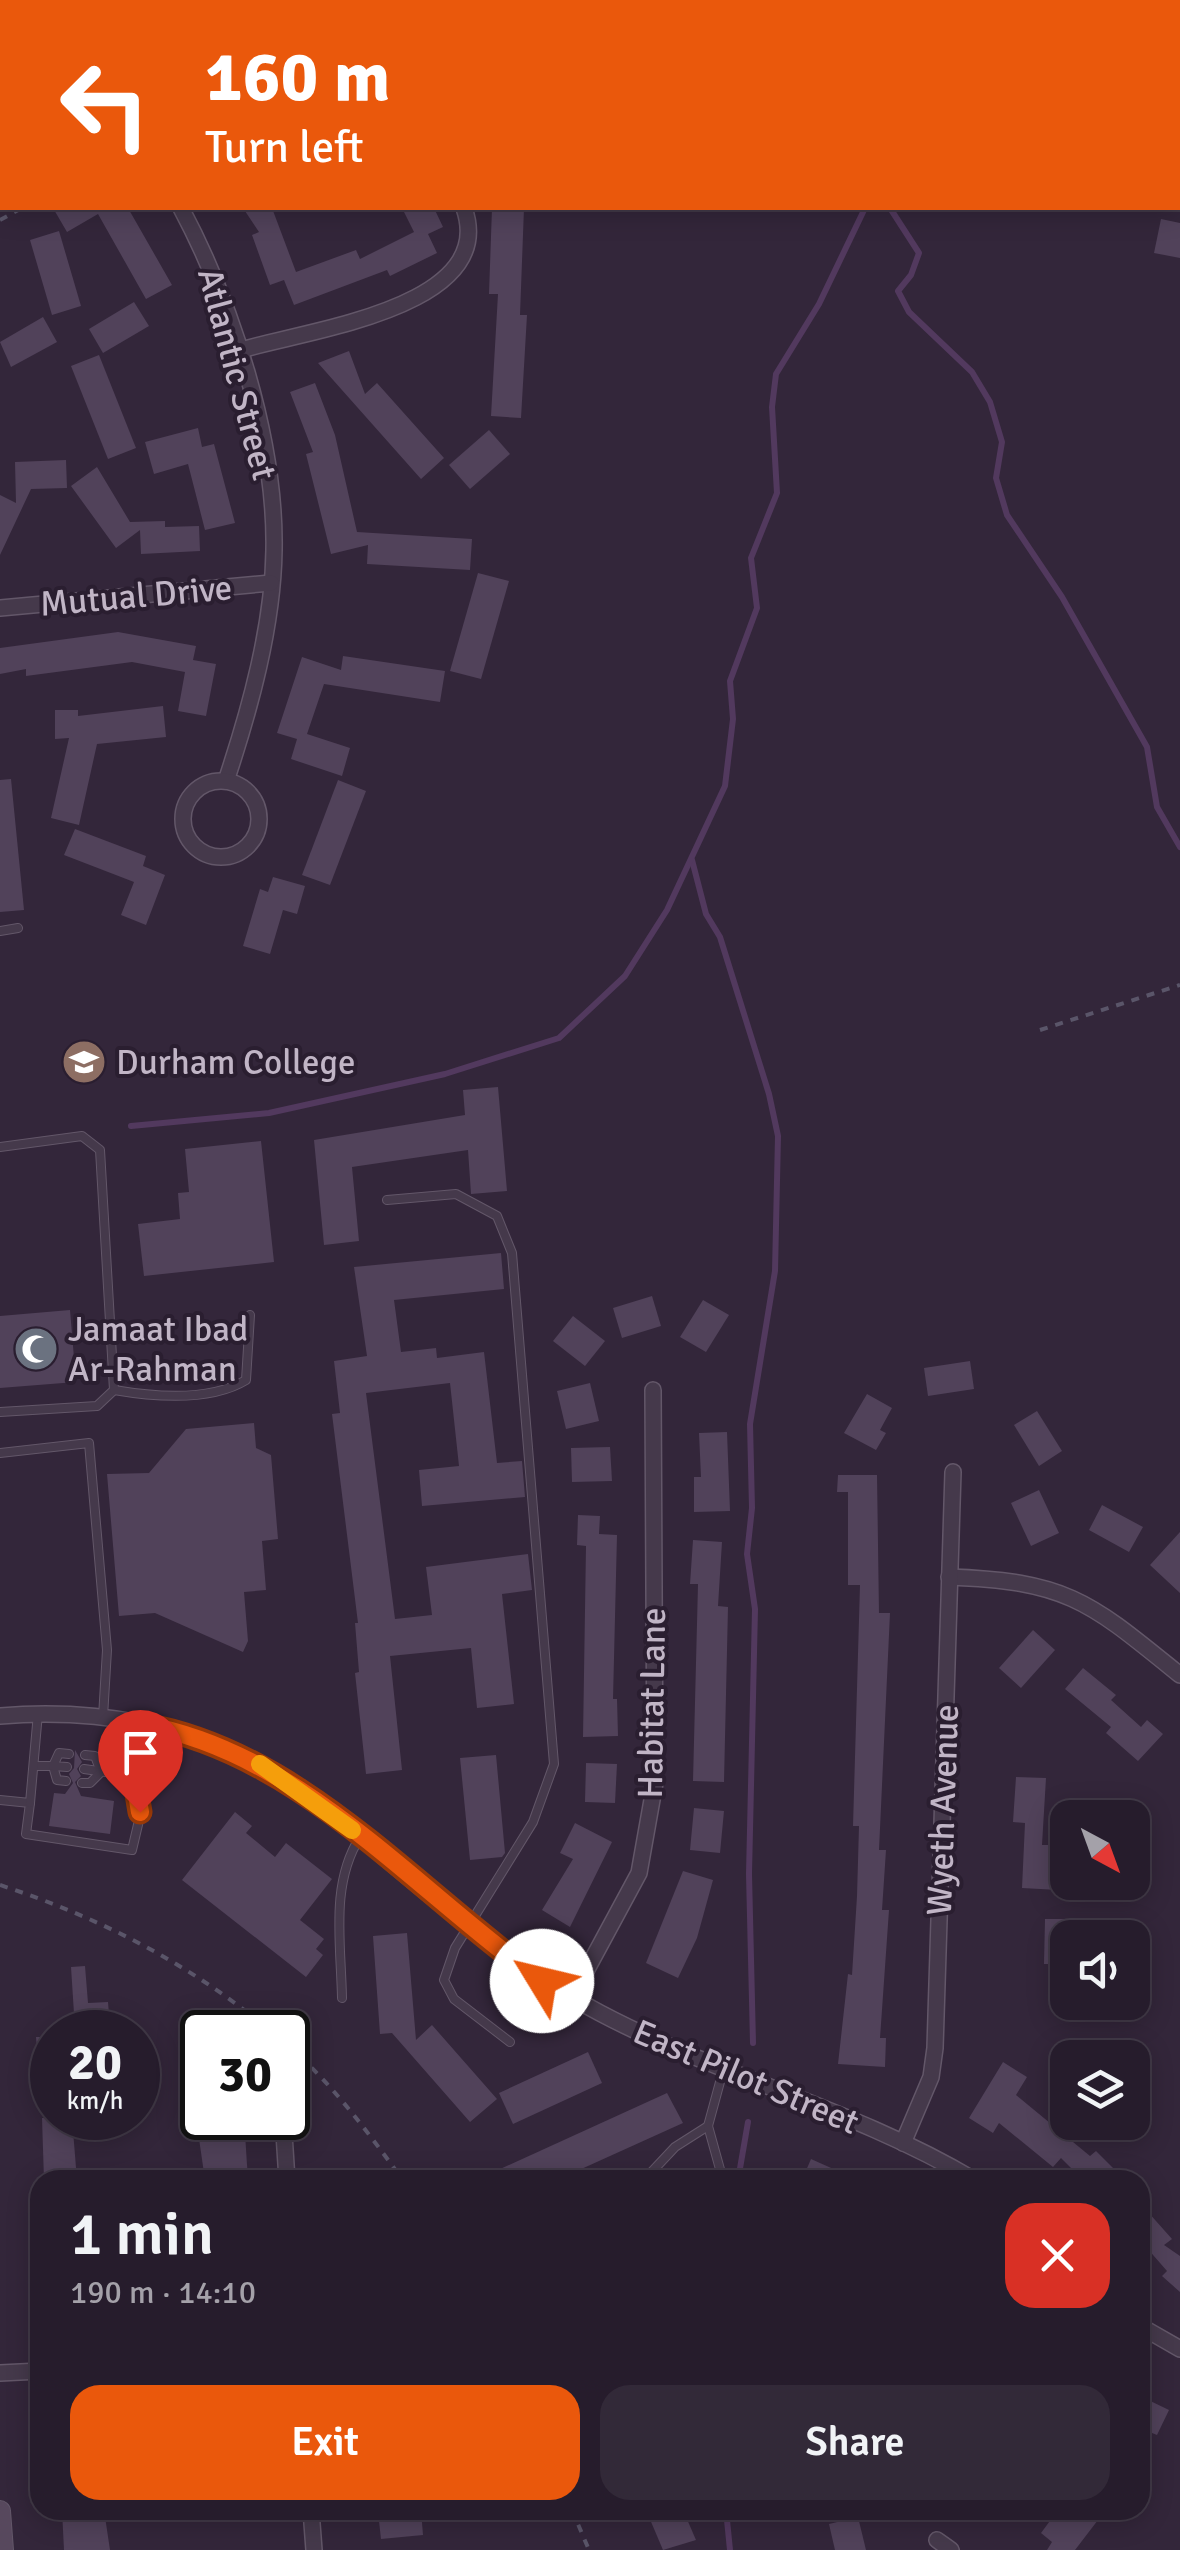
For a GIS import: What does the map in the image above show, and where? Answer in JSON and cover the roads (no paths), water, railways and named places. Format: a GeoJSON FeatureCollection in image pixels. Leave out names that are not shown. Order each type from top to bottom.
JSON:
{"type":"FeatureCollection","features":[{"type":"Feature","properties":{"kind":"main road"},"geometry":{"type":"LineString","coordinates":[[0,2510],[3,2550]]}},
{"type":"Feature","properties":{"kind":"street","name":"Atlantic Street"},"geometry":{"type":"LineString","coordinates":[[182,210],[221,293],[260,432],[270,490],[271,583],[250,696],[226,781]]}},
{"type":"Feature","properties":{"kind":"street"},"geometry":{"type":"LineString","coordinates":[[238,351],[400,308],[430,292],[452,269],[464,244],[464,210]]}},
{"type":"Feature","properties":{"kind":"street","name":"Mutual Drive"},"geometry":{"type":"LineString","coordinates":[[0,608],[271,583]]}},
{"type":"Feature","properties":{"kind":"street"},"geometry":{"type":"LineString","coordinates":[[226,781],[245,788],[257,804],[260,824],[252,843],[236,856],[216,858],[191,843],[182,815],[190,796],[206,784],[226,781]]}},
{"type":"Feature","properties":{"kind":"street","name":"Habitat Lane"},"geometry":{"type":"LineString","coordinates":[[572,1997],[639,1873],[651,1812],[653,1390]]}},
{"type":"Feature","properties":{"kind":"street","name":"Wyeth Avenue"},"geometry":{"type":"LineString","coordinates":[[903,2142],[930,2078],[935,2048],[952,1472]]}},
{"type":"Feature","properties":{"kind":"street"},"geometry":{"type":"LineString","coordinates":[[950,1577],[996,1578],[1059,1590],[1109,1618],[1180,1676]]}},
{"type":"Feature","properties":{"kind":"street","name":"East Pilot Street"},"geometry":{"type":"LineString","coordinates":[[0,1716],[38,1713],[103,1717],[232,1750],[280,1775],[469,1926],[572,1997],[660,2044],[903,2142],[955,2170]]}},
{"type":"Feature","properties":{"kind":"street"},"geometry":{"type":"LineString","coordinates":[[284,2140],[286,2170]]}},
{"type":"Feature","properties":{"kind":"street"},"geometry":{"type":"LineString","coordinates":[[1150,2332],[1180,2349]]}},
{"type":"Feature","properties":{"kind":"street"},"geometry":{"type":"LineString","coordinates":[[0,2373],[30,2371]]}},
{"type":"Feature","properties":{"kind":"street"},"geometry":{"type":"LineString","coordinates":[[312,2520],[314,2550]]}},
{"type":"Feature","properties":{"kind":"lane"},"geometry":{"type":"LineString","coordinates":[[0,931],[18,928]]}},
{"type":"Feature","properties":{"kind":"lane"},"geometry":{"type":"LineString","coordinates":[[0,1148],[82,1136],[100,1150],[114,1390]]}},
{"type":"Feature","properties":{"kind":"lane"},"geometry":{"type":"LineString","coordinates":[[387,1200],[456,1194],[497,1216],[512,1254],[554,1764],[534,1822],[446,1965],[448,1990],[510,2042]]}},
{"type":"Feature","properties":{"kind":"lane"},"geometry":{"type":"LineString","coordinates":[[114,1390],[152,1396],[229,1390],[246,1380],[250,1315]]}},
{"type":"Feature","properties":{"kind":"lane"},"geometry":{"type":"LineString","coordinates":[[0,1412],[97,1406],[114,1390]]}},
{"type":"Feature","properties":{"kind":"lane"},"geometry":{"type":"LineString","coordinates":[[0,1452],[89,1443],[108,1650],[103,1717]]}},
{"type":"Feature","properties":{"kind":"lane"},"geometry":{"type":"LineString","coordinates":[[38,1713],[26,1834],[132,1850],[140,1812],[134,1776],[145,1725]]}},
{"type":"Feature","properties":{"kind":"lane"},"geometry":{"type":"LineString","coordinates":[[66,1781],[57,1780],[53,1766],[59,1753],[69,1754]]}},
{"type":"Feature","properties":{"kind":"lane"},"geometry":{"type":"LineString","coordinates":[[85,1755],[96,1756],[101,1772]]}},
{"type":"Feature","properties":{"kind":"lane"},"geometry":{"type":"LineString","coordinates":[[34,1766],[67,1767]]}},
{"type":"Feature","properties":{"kind":"lane"},"geometry":{"type":"LineString","coordinates":[[84,1769],[134,1776]]}},
{"type":"Feature","properties":{"kind":"lane"},"geometry":{"type":"LineString","coordinates":[[82,1783],[90,1783],[101,1772]]}},
{"type":"Feature","properties":{"kind":"lane"},"geometry":{"type":"LineString","coordinates":[[0,1800],[30,1802]]}},
{"type":"Feature","properties":{"kind":"lane"},"geometry":{"type":"LineString","coordinates":[[342,1998],[340,1883],[346,1858],[360,1837]]}},
{"type":"Feature","properties":{"kind":"lane"},"geometry":{"type":"LineString","coordinates":[[720,2170],[708,2126],[723,2070]]}},
{"type":"Feature","properties":{"kind":"lane"},"geometry":{"type":"LineString","coordinates":[[654,2170],[676,2147],[708,2126]]}},
{"type":"Feature","properties":{"kind":"waterway"},"geometry":{"type":"LineString","coordinates":[[131,1126],[269,1113],[445,1074],[559,1038],[625,976],[667,910],[725,786],[733,719],[730,681],[757,608],[751,558],[777,493],[772,407],[776,374],[819,304],[864,210]]}},
{"type":"Feature","properties":{"kind":"waterway"},"geometry":{"type":"LineString","coordinates":[[891,210],[919,253],[911,275],[898,291],[909,312],[972,372],[990,402],[1002,442],[996,478],[1007,515],[1062,597],[1147,747],[1157,807],[1180,847]]}},
{"type":"Feature","properties":{"kind":"waterway"},"geometry":{"type":"LineString","coordinates":[[692,860],[706,914],[720,937],[769,1094],[778,1136],[775,1271],[750,1424],[752,1508],[747,1554],[755,1609],[749,1874],[753,2043]]}},
{"type":"Feature","properties":{"kind":"waterway"},"geometry":{"type":"LineString","coordinates":[[740,2170],[748,2122]]}},
{"type":"Feature","properties":{"kind":"waterway"},"geometry":{"type":"LineString","coordinates":[[727,2520],[730,2550]]}},
{"type":"Feature","properties":{"kind":"place","name":"Durham College"},"geometry":{"type":"Point","coordinates":[84,1062]}},
{"type":"Feature","properties":{"kind":"place","name":"Jamaat Ibad Ar-Rahman"},"geometry":{"type":"Point","coordinates":[36,1349]}}]}
